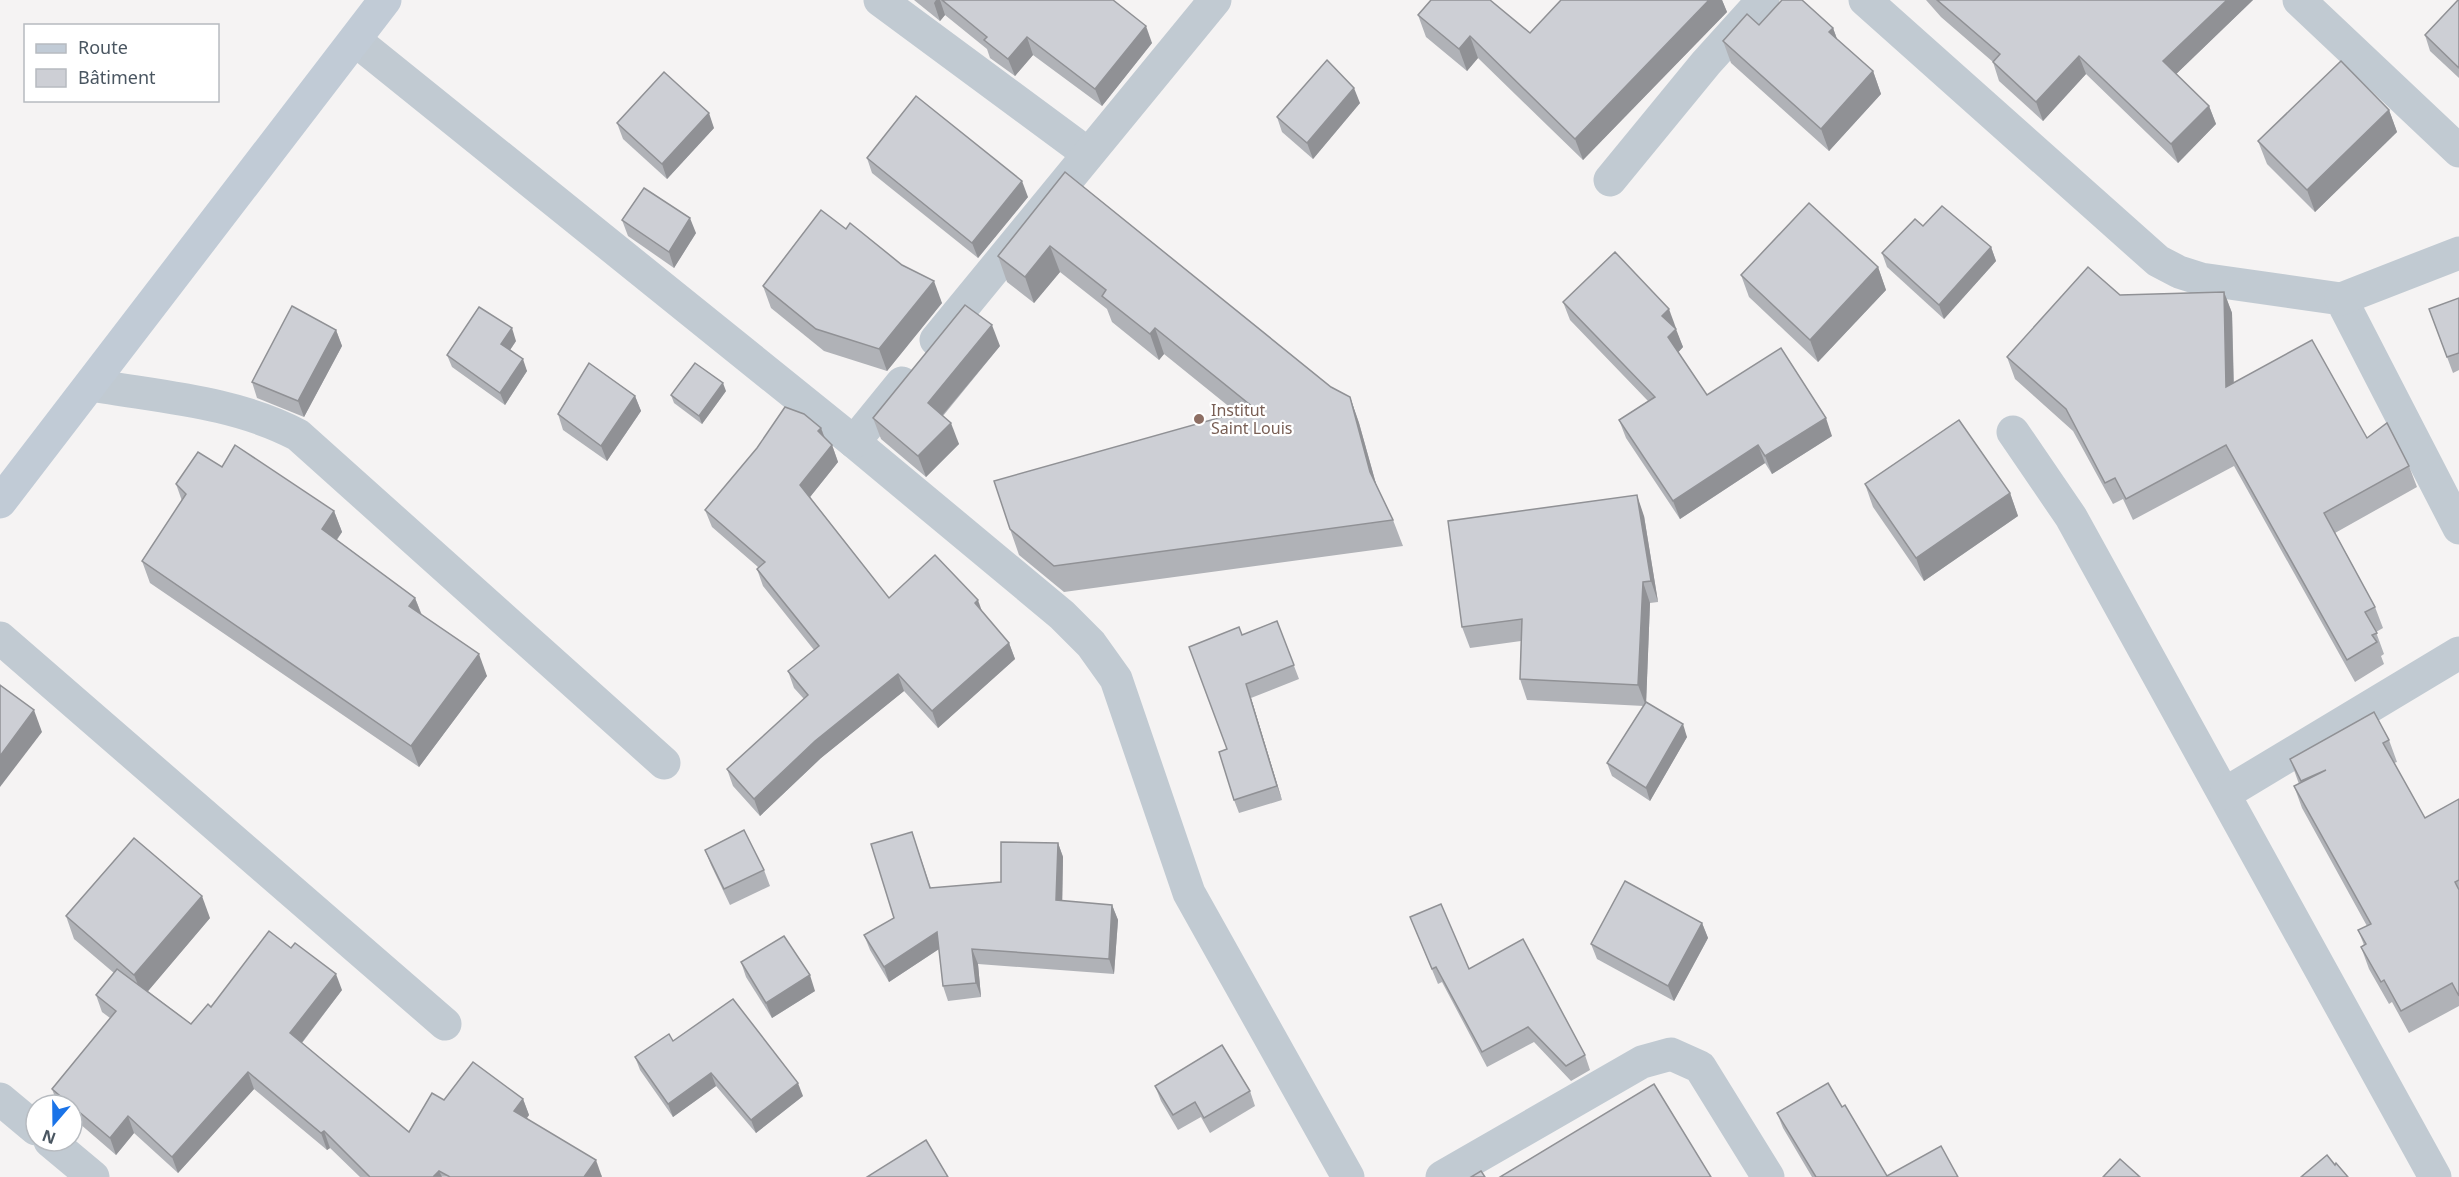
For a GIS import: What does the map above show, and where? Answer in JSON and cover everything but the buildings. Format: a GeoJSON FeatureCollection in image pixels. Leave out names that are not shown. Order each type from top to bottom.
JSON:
{"type":"FeatureCollection","features":[{"type":"Feature","properties":{"kind":"main road"},"geometry":{"type":"LineString","coordinates":[[0,502],[386,0]]}},
{"type":"Feature","properties":{"kind":"street"},"geometry":{"type":"LineString","coordinates":[[880,0],[1087,153]]}},
{"type":"Feature","properties":{"kind":"street"},"geometry":{"type":"LineString","coordinates":[[854,442],[1087,153],[1215,0]]}},
{"type":"Feature","properties":{"kind":"street"},"geometry":{"type":"LineString","coordinates":[[1610,180],[1706,63],[1763,0]]}},
{"type":"Feature","properties":{"kind":"street"},"geometry":{"type":"LineString","coordinates":[[1865,0],[2158,261],[2179,272],[2201,279],[2341,299],[2459,253]]}},
{"type":"Feature","properties":{"kind":"street"},"geometry":{"type":"LineString","coordinates":[[2299,0],[2459,151]]}},
{"type":"Feature","properties":{"kind":"street"},"geometry":{"type":"LineString","coordinates":[[355,40],[854,442],[1062,615],[1091,644],[1116,679],[1189,892],[1348,1177]]}},
{"type":"Feature","properties":{"kind":"street"},"geometry":{"type":"LineString","coordinates":[[2341,299],[2459,528]]}},
{"type":"Feature","properties":{"kind":"street"},"geometry":{"type":"LineString","coordinates":[[92,385],[241,411],[272,421],[298,435],[664,763]]}},
{"type":"Feature","properties":{"kind":"street"},"geometry":{"type":"LineString","coordinates":[[2013,432],[2071,517],[2226,793],[2435,1177]]}},
{"type":"Feature","properties":{"kind":"street"},"geometry":{"type":"LineString","coordinates":[[0,638],[446,1024]]}},
{"type":"Feature","properties":{"kind":"street"},"geometry":{"type":"LineString","coordinates":[[2226,793],[2459,653]]}},
{"type":"Feature","properties":{"kind":"street"},"geometry":{"type":"LineString","coordinates":[[1442,1177],[1642,1062],[1671,1054],[1700,1067],[1768,1177]]}},
{"type":"Feature","properties":{"kind":"street"},"geometry":{"type":"LineString","coordinates":[[0,1099],[24,1119]]}},
{"type":"Feature","properties":{"kind":"street"},"geometry":{"type":"LineString","coordinates":[[64,1153],[93,1177]]}},
{"type":"Feature","properties":{"kind":"place","name":"Institut Saint Louis"},"geometry":{"type":"Point","coordinates":[1199,419]}}]}
